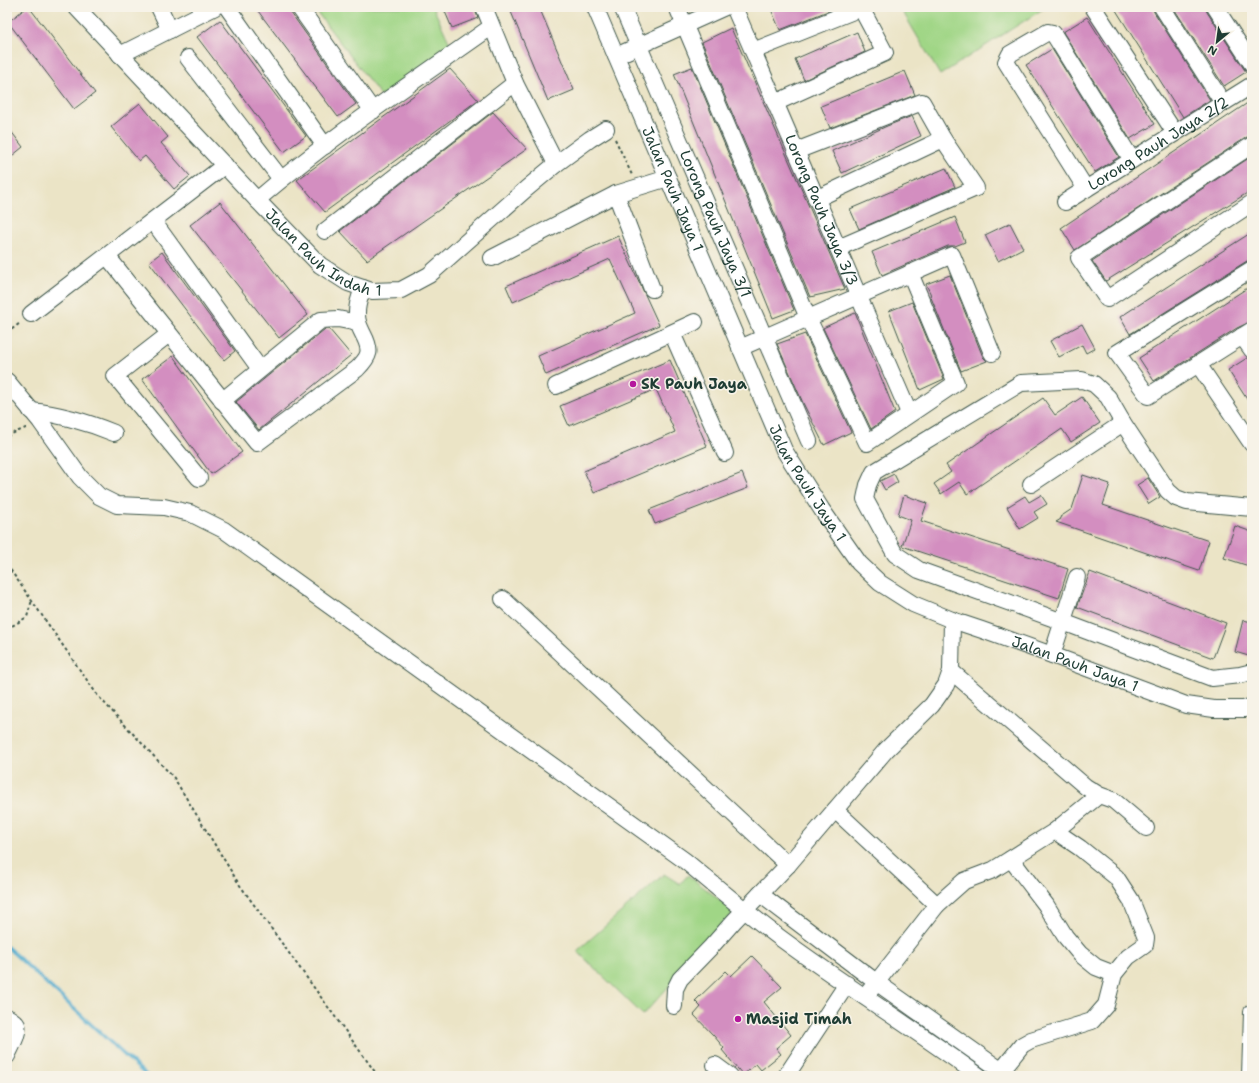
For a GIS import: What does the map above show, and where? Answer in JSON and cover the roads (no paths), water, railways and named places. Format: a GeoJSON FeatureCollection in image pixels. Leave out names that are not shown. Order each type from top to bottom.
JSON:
{"type":"FeatureCollection","features":[{"type":"Feature","properties":{"kind":"street","name":"Jalan Pauh Indah 1"},"geometry":{"type":"LineString","coordinates":[[76,7],[257,200],[320,264],[348,283],[372,291],[402,290],[429,275],[556,164],[606,129]]}},
{"type":"Feature","properties":{"kind":"street"},"geometry":{"type":"LineString","coordinates":[[159,7],[170,30]]}},
{"type":"Feature","properties":{"kind":"street"},"geometry":{"type":"LineString","coordinates":[[120,54],[215,7]]}},
{"type":"Feature","properties":{"kind":"street"},"geometry":{"type":"LineString","coordinates":[[227,7],[325,146]]}},
{"type":"Feature","properties":{"kind":"street"},"geometry":{"type":"LineString","coordinates":[[299,7],[373,111]]}},
{"type":"Feature","properties":{"kind":"street"},"geometry":{"type":"LineString","coordinates":[[484,7],[515,83],[556,164]]}},
{"type":"Feature","properties":{"kind":"street","name":"Jalan Pauh Jaya 1"},"geometry":{"type":"LineString","coordinates":[[595,7],[784,450],[822,510],[859,563],[880,583],[913,604],[952,620],[1052,655],[1186,705],[1214,709],[1244,709],[1252,706]]}},
{"type":"Feature","properties":{"kind":"street","name":"Lorong Pauh Jaya 3/1"},"geometry":{"type":"LineString","coordinates":[[622,7],[809,440]]}},
{"type":"Feature","properties":{"kind":"street"},"geometry":{"type":"LineString","coordinates":[[677,7],[808,318],[866,443],[956,382],[910,273]]}},
{"type":"Feature","properties":{"kind":"street"},"geometry":{"type":"LineString","coordinates":[[616,56],[725,7]]}},
{"type":"Feature","properties":{"kind":"street","name":"Lorong Pauh Jaya 3/3"},"geometry":{"type":"LineString","coordinates":[[734,7],[909,413]]}},
{"type":"Feature","properties":{"kind":"street"},"geometry":{"type":"LineString","coordinates":[[1094,7],[1175,133]]}},
{"type":"Feature","properties":{"kind":"street"},"geometry":{"type":"LineString","coordinates":[[1162,7],[1222,103]]}},
{"type":"Feature","properties":{"kind":"street"},"geometry":{"type":"LineString","coordinates":[[1215,7],[1252,64]]}},
{"type":"Feature","properties":{"kind":"street"},"geometry":{"type":"LineString","coordinates":[[753,51],[861,8],[885,53],[775,103]]}},
{"type":"Feature","properties":{"kind":"street"},"geometry":{"type":"LineString","coordinates":[[257,200],[281,179],[325,146],[491,27]]}},
{"type":"Feature","properties":{"kind":"street"},"geometry":{"type":"LineString","coordinates":[[1086,189],[1006,62],[1007,57],[1010,54],[1048,32],[1053,33],[1132,160]]}},
{"type":"Feature","properties":{"kind":"street"},"geometry":{"type":"LineString","coordinates":[[188,58],[281,179]]}},
{"type":"Feature","properties":{"kind":"street"},"geometry":{"type":"LineString","coordinates":[[324,231],[515,83]]}},
{"type":"Feature","properties":{"kind":"street","name":"Lorong Pauh Jaya 2/2"},"geometry":{"type":"LineString","coordinates":[[1065,202],[1252,85]]}},
{"type":"Feature","properties":{"kind":"street"},"geometry":{"type":"LineString","coordinates":[[796,151],[922,102],[943,139],[976,188],[838,248]]}},
{"type":"Feature","properties":{"kind":"street"},"geometry":{"type":"LineString","coordinates":[[816,199],[943,139]]}},
{"type":"Feature","properties":{"kind":"street"},"geometry":{"type":"LineString","coordinates":[[1252,145],[1080,258],[1107,299],[1252,203]]}},
{"type":"Feature","properties":{"kind":"street"},"geometry":{"type":"LineString","coordinates":[[31,314],[225,166]]}},
{"type":"Feature","properties":{"kind":"street"},"geometry":{"type":"LineString","coordinates":[[492,258],[616,194],[668,178]]}},
{"type":"Feature","properties":{"kind":"street"},"geometry":{"type":"LineString","coordinates":[[616,194],[652,289]]}},
{"type":"Feature","properties":{"kind":"street"},"geometry":{"type":"LineString","coordinates":[[152,221],[260,369]]}},
{"type":"Feature","properties":{"kind":"street"},"geometry":{"type":"LineString","coordinates":[[740,348],[952,255],[992,353]]}},
{"type":"Feature","properties":{"kind":"street"},"geometry":{"type":"LineString","coordinates":[[107,256],[257,444],[356,369],[366,359],[369,353],[368,344],[358,323],[357,313],[358,303],[363,288]]}},
{"type":"Feature","properties":{"kind":"street"},"geometry":{"type":"LineString","coordinates":[[1252,269],[1117,353],[1148,396],[1247,333],[1252,350]]}},
{"type":"Feature","properties":{"kind":"street"},"geometry":{"type":"LineString","coordinates":[[222,401],[321,320],[338,319],[358,323]]}},
{"type":"Feature","properties":{"kind":"street"},"geometry":{"type":"LineString","coordinates":[[556,386],[696,322]]}},
{"type":"Feature","properties":{"kind":"street"},"geometry":{"type":"LineString","coordinates":[[672,333],[725,454]]}},
{"type":"Feature","properties":{"kind":"street"},"geometry":{"type":"LineString","coordinates":[[169,334],[116,376],[199,478]]}},
{"type":"Feature","properties":{"kind":"street"},"geometry":{"type":"LineString","coordinates":[[1198,364],[1252,444]]}},
{"type":"Feature","properties":{"kind":"street"},"geometry":{"type":"LineString","coordinates":[[1252,508],[1187,502],[1176,498],[1168,491],[1123,423],[1108,397],[1094,384],[1082,380],[1021,383],[874,472],[868,485],[865,499],[896,554],[919,570],[1212,678],[1252,672]]}},
{"type":"Feature","properties":{"kind":"street"},"geometry":{"type":"LineString","coordinates":[[7,381],[36,416],[80,477],[99,496],[117,505],[164,507],[190,513],[224,530],[684,860],[745,911],[784,941],[926,1037],[979,1076]]}},
{"type":"Feature","properties":{"kind":"street"},"geometry":{"type":"LineString","coordinates":[[36,416],[46,412],[114,433]]}},
{"type":"Feature","properties":{"kind":"street"},"geometry":{"type":"LineString","coordinates":[[1031,484],[1123,423]]}},
{"type":"Feature","properties":{"kind":"street"},"geometry":{"type":"LineString","coordinates":[[1052,655],[1077,577]]}},
{"type":"Feature","properties":{"kind":"street"},"geometry":{"type":"LineString","coordinates":[[503,599],[788,865]]}},
{"type":"Feature","properties":{"kind":"street"},"geometry":{"type":"LineString","coordinates":[[674,1006],[675,989],[680,979],[788,865],[886,750],[932,705],[946,685],[951,671],[952,620]]}},
{"type":"Feature","properties":{"kind":"street"},"geometry":{"type":"LineString","coordinates":[[951,671],[1086,787],[1099,795],[1112,800],[1146,828]]}},
{"type":"Feature","properties":{"kind":"street"},"geometry":{"type":"LineString","coordinates":[[865,997],[936,905],[964,881],[993,870],[1055,831],[1099,795]]}},
{"type":"Feature","properties":{"kind":"street"},"geometry":{"type":"LineString","coordinates":[[834,810],[936,905]]}},
{"type":"Feature","properties":{"kind":"street"},"geometry":{"type":"LineString","coordinates":[[760,894],[1000,1073],[1022,1045],[1031,1040],[1092,1021],[1106,1005],[1114,974],[1128,957],[1145,945],[1146,938],[1131,900],[1116,877],[1080,848],[1055,831]]}},
{"type":"Feature","properties":{"kind":"street"},"geometry":{"type":"LineString","coordinates":[[1011,859],[1046,905],[1065,936],[1080,954],[1096,967],[1114,974]]}},
{"type":"Feature","properties":{"kind":"street"},"geometry":{"type":"LineString","coordinates":[[786,1076],[847,984]]}},
{"type":"Feature","properties":{"kind":"street"},"geometry":{"type":"LineString","coordinates":[[1250,1076],[1252,1012]]}},
{"type":"Feature","properties":{"kind":"street"},"geometry":{"type":"LineString","coordinates":[[7,1017],[14,1021],[18,1031],[7,1056]]}},
{"type":"Feature","properties":{"kind":"street"},"geometry":{"type":"LineString","coordinates":[[714,1065],[730,1076]]}},
{"type":"Feature","properties":{"kind":"waterway"},"geometry":{"type":"LineString","coordinates":[[7,947],[147,1076]]}},
{"type":"Feature","properties":{"kind":"place","name":"SK Pauh Jaya"},"geometry":{"type":"Point","coordinates":[633,384]}},
{"type":"Feature","properties":{"kind":"place","name":"Masjid Timah"},"geometry":{"type":"Point","coordinates":[738,1019]}}]}
